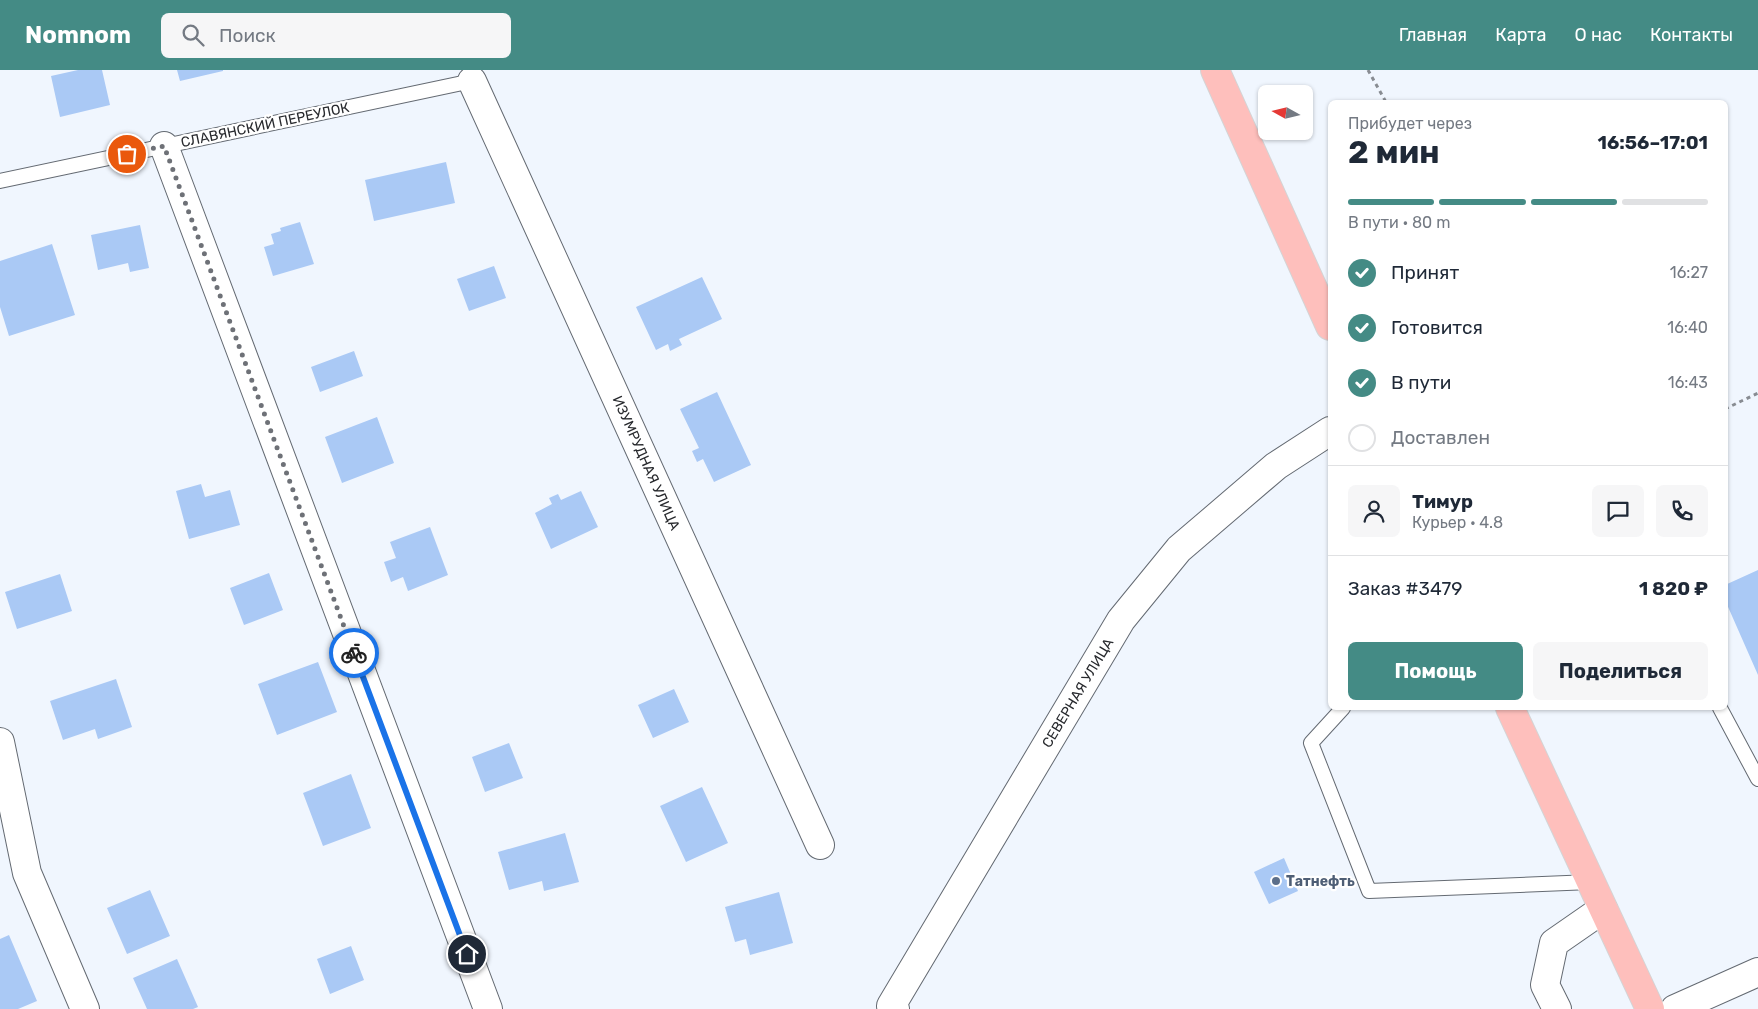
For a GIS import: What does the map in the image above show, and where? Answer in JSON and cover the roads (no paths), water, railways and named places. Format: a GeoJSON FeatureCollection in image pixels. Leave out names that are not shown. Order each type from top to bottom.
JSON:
{"type":"FeatureCollection","features":[{"type":"Feature","properties":{"kind":"highway"},"geometry":{"type":"LineString","coordinates":[[1215,70],[1328,322]]}},
{"type":"Feature","properties":{"kind":"highway"},"geometry":{"type":"LineString","coordinates":[[1511,710],[1650,1009]]}},
{"type":"Feature","properties":{"kind":"street","name":"ИЗУМРУДНАЯ УЛИЦА"},"geometry":{"type":"LineString","coordinates":[[472,81],[820,845]]}},
{"type":"Feature","properties":{"kind":"street"},"geometry":{"type":"LineString","coordinates":[[164,146],[488,1009]]}},
{"type":"Feature","properties":{"kind":"street","name":"СЕВЕРНАЯ УЛИЦА"},"geometry":{"type":"LineString","coordinates":[[895,1009],[892,1006],[1121,620],[1179,549],[1276,466],[1328,432]]}},
{"type":"Feature","properties":{"kind":"street"},"geometry":{"type":"LineString","coordinates":[[0,742],[27,874],[85,1009]]}},
{"type":"Feature","properties":{"kind":"street"},"geometry":{"type":"LineString","coordinates":[[1557,1009],[1545,985],[1554,943],[1603,909]]}},
{"type":"Feature","properties":{"kind":"street"},"geometry":{"type":"LineString","coordinates":[[1675,1009],[1758,972]]}},
{"type":"Feature","properties":{"kind":"lane","name":"СЛАВЯНСКИЙ ПЕРЕУЛОК"},"geometry":{"type":"LineString","coordinates":[[0,181],[472,81]]}},
{"type":"Feature","properties":{"kind":"lane"},"geometry":{"type":"LineString","coordinates":[[1341,710],[1311,744],[1369,891],[1590,882]]}},
{"type":"Feature","properties":{"kind":"lane"},"geometry":{"type":"LineString","coordinates":[[1721,710],[1758,779]]}},
{"type":"Feature","properties":{"kind":"place","name":"Татнефть"},"geometry":{"type":"Point","coordinates":[1276,881]}}]}
